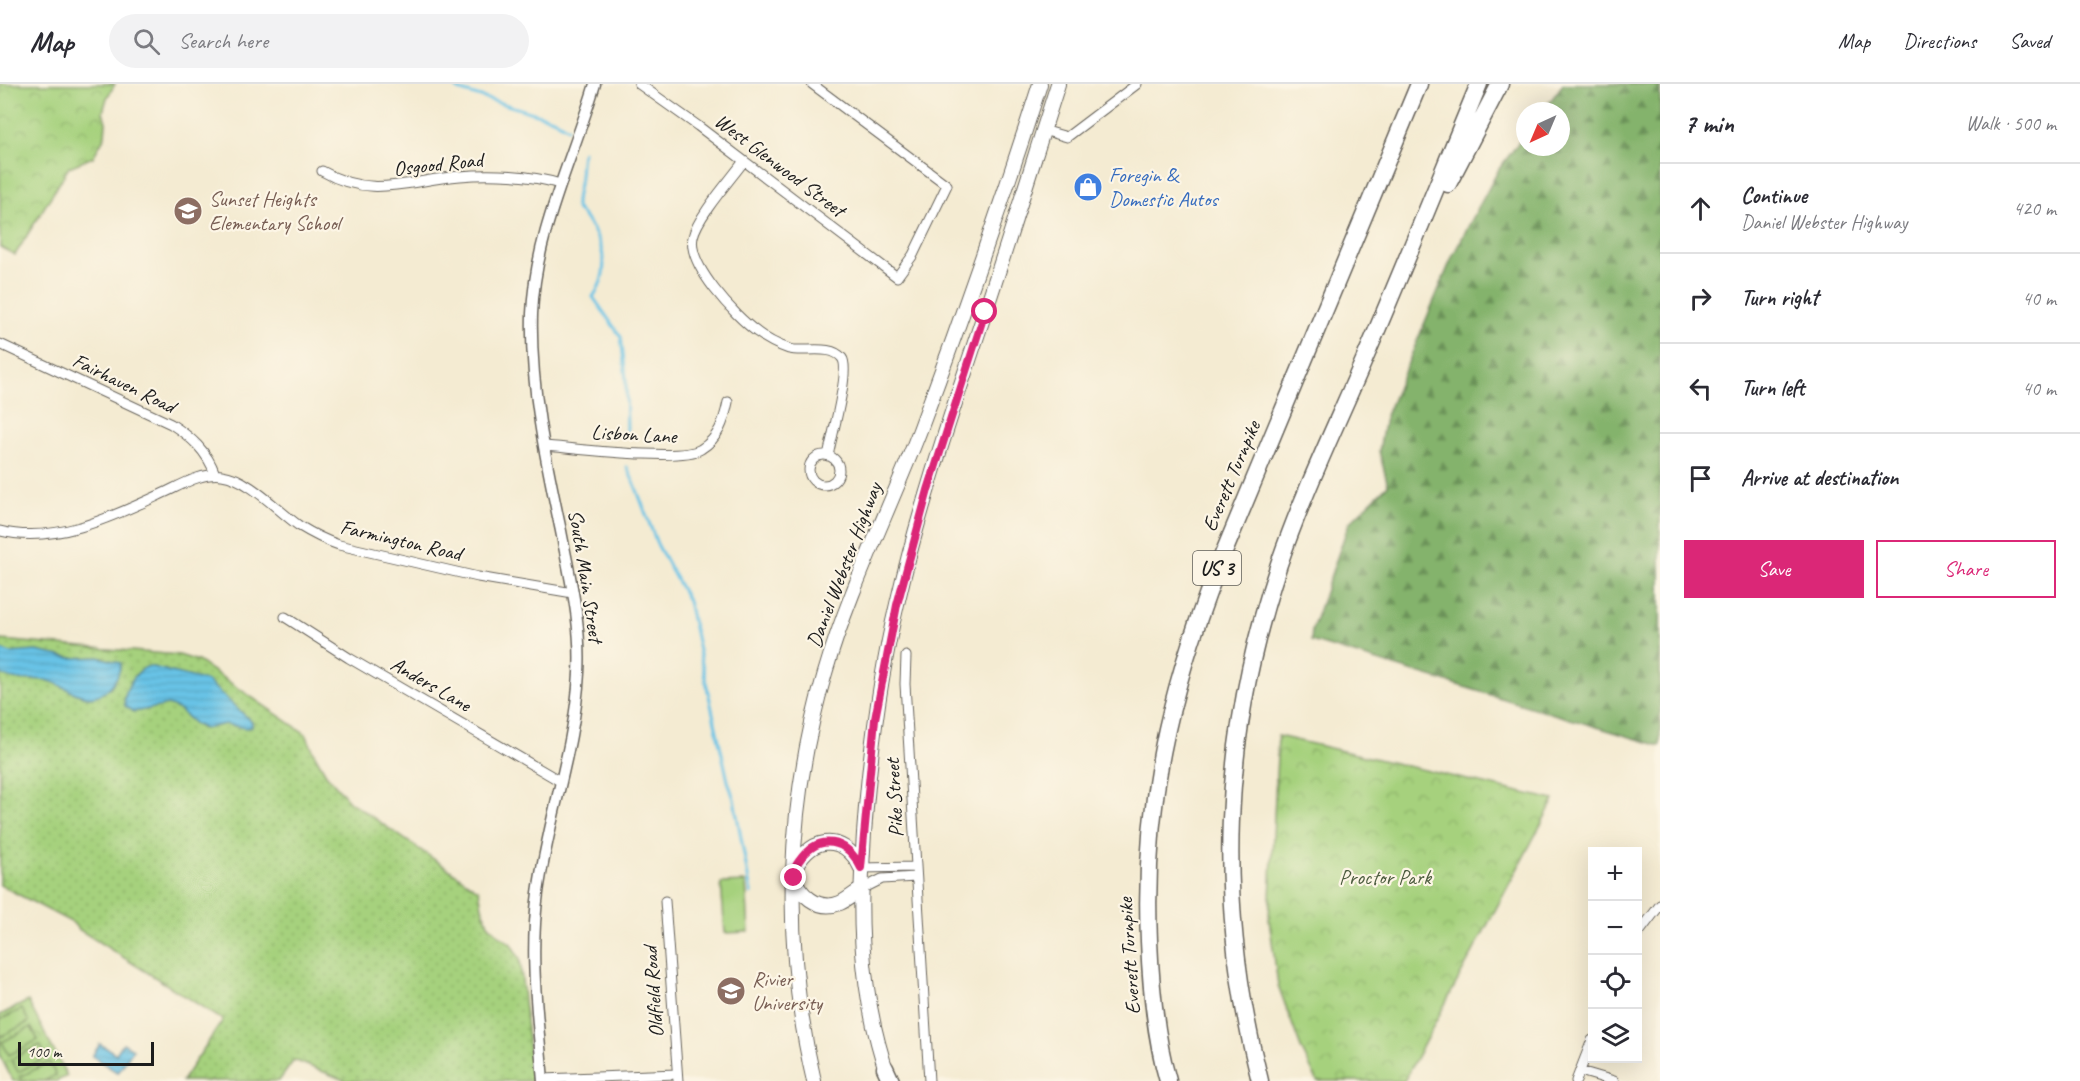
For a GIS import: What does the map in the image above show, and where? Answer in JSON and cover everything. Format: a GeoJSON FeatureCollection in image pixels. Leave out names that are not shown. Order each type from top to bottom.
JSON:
{"type":"FeatureCollection","features":[{"type":"Feature","properties":{"kind":"highway"},"geometry":{"type":"LineString","coordinates":[[1331,294],[1406,84]]}},
{"type":"Feature","properties":{"kind":"highway","name":"Everett Turnpike"},"geometry":{"type":"LineString","coordinates":[[1168,1081],[1157,1032],[1151,986],[1148,895],[1153,807],[1166,726],[1183,662],[1205,600],[1419,84]]}},
{"type":"Feature","properties":{"kind":"highway","name":"US 3"},"geometry":{"type":"LineString","coordinates":[[1260,1081],[1243,1002],[1234,937],[1230,871],[1232,789],[1242,708],[1260,627],[1279,564],[1299,510],[1479,84]]}},
{"type":"Feature","properties":{"kind":"highway"},"geometry":{"type":"LineString","coordinates":[[1425,216],[1439,202],[1500,84]]}},
{"type":"Feature","properties":{"kind":"highway"},"geometry":{"type":"LineString","coordinates":[[1234,937],[1252,1017],[1271,1081]]}},
{"type":"Feature","properties":{"kind":"main road","name":"Daniel Webster Highway"},"geometry":{"type":"LineString","coordinates":[[814,1081],[796,979],[792,914],[797,816],[803,768],[825,672],[847,609],[920,430],[973,287],[1040,84]]}},
{"type":"Feature","properties":{"kind":"main road"},"geometry":{"type":"LineString","coordinates":[[889,1077],[874,1028],[864,978],[861,936],[861,868],[878,703],[904,572],[970,355],[1058,84]]}},
{"type":"Feature","properties":{"kind":"main road"},"geometry":{"type":"LineString","coordinates":[[860,890],[836,904],[820,904],[803,894],[793,874],[797,863],[806,852],[814,846],[828,842],[846,847],[861,868]]}},
{"type":"Feature","properties":{"kind":"street","name":"South Main Street"},"geometry":{"type":"LineString","coordinates":[[543,1080],[535,989],[534,942],[542,866],[574,717],[579,672],[579,630],[544,446],[534,365],[532,316],[537,266],[542,245],[560,184],[595,84]]}},
{"type":"Feature","properties":{"kind":"street","name":"West Glenwood Street"},"geometry":{"type":"LineString","coordinates":[[639,84],[897,277],[913,255],[946,185],[812,84]]}},
{"type":"Feature","properties":{"kind":"street"},"geometry":{"type":"LineString","coordinates":[[1043,130],[1067,138],[1137,84]]}},
{"type":"Feature","properties":{"kind":"street"},"geometry":{"type":"LineString","coordinates":[[744,161],[701,220],[694,233],[693,252],[711,285],[756,332],[791,349],[831,351],[842,357],[845,376],[828,456]]}},
{"type":"Feature","properties":{"kind":"street","name":"Osgood Road"},"geometry":{"type":"LineString","coordinates":[[322,171],[344,182],[380,188],[472,175],[536,178],[560,184]]}},
{"type":"Feature","properties":{"kind":"street","name":"Fairhaven Road"},"geometry":{"type":"LineString","coordinates":[[0,344],[171,424],[199,446],[211,462],[215,474]]}},
{"type":"Feature","properties":{"kind":"street","name":"Lisbon Lane"},"geometry":{"type":"LineString","coordinates":[[544,446],[690,454],[701,450],[713,440],[722,425],[728,402]]}},
{"type":"Feature","properties":{"kind":"street"},"geometry":{"type":"LineString","coordinates":[[0,531],[30,535],[83,526],[124,511],[198,478],[215,474]]}},
{"type":"Feature","properties":{"kind":"street","name":"Farmington Road"},"geometry":{"type":"LineString","coordinates":[[215,474],[238,480],[300,526],[325,541],[478,577],[573,593]]}},
{"type":"Feature","properties":{"kind":"street","name":"Anders Lane"},"geometry":{"type":"LineString","coordinates":[[285,617],[359,664],[560,781]]}},
{"type":"Feature","properties":{"kind":"street","name":"Pike Street"},"geometry":{"type":"LineString","coordinates":[[906,656],[905,684],[929,1081]]}},
{"type":"Feature","properties":{"kind":"street","name":"Pike Street"},"geometry":{"type":"LineString","coordinates":[[861,868],[916,872]]}},
{"type":"Feature","properties":{"kind":"street"},"geometry":{"type":"LineString","coordinates":[[860,890],[882,879],[916,872]]}},
{"type":"Feature","properties":{"kind":"street","name":"Oldfield Road"},"geometry":{"type":"LineString","coordinates":[[665,901],[677,1078]]}},
{"type":"Feature","properties":{"kind":"street"},"geometry":{"type":"LineString","coordinates":[[1642,929],[1660,905]]}},
{"type":"Feature","properties":{"kind":"street"},"geometry":{"type":"LineString","coordinates":[[1576,1081],[1588,1052]]}},
{"type":"Feature","properties":{"kind":"street"},"geometry":{"type":"LineString","coordinates":[[1580,1071],[1614,1081]]}},
{"type":"Feature","properties":{"kind":"street"},"geometry":{"type":"LineString","coordinates":[[543,1080],[677,1078]]}},
{"type":"Feature","properties":{"kind":"green space"},"geometry":{"type":"Polygon","coordinates":[[[0,84],[115,84],[107,98],[103,112],[106,122],[105,136],[93,157],[69,167],[15,255],[0,247],[0,84]]]}},
{"type":"Feature","properties":{"kind":"green space"},"geometry":{"type":"Polygon","coordinates":[[[1563,84],[1660,84],[1660,746],[1311,641],[1312,630],[1349,523],[1388,485],[1379,451],[1385,418],[1453,255],[1499,169],[1516,146],[1516,156],[1570,156],[1570,102],[1550,102],[1563,84]]]}},
{"type":"Feature","properties":{"kind":"green space"},"geometry":{"type":"Polygon","coordinates":[[[0,640],[179,655],[198,661],[306,734],[326,774],[349,801],[479,890],[488,924],[511,944],[520,959],[532,1081],[346,1081],[294,1060],[279,1081],[182,1081],[223,1020],[78,929],[73,923],[0,885],[0,640]]]}},
{"type":"Feature","properties":{"kind":"green space","name":"Proctor Park"},"geometry":{"type":"Polygon","coordinates":[[[1278,736],[1554,800],[1404,1081],[1317,1081],[1301,1048],[1278,985],[1269,919],[1278,736]]]}},
{"type":"Feature","properties":{"kind":"green space"},"geometry":{"type":"Polygon","coordinates":[[[746,882],[749,932],[725,933],[721,883],[746,882]]]}},
{"type":"Feature","properties":{"kind":"green space"},"geometry":{"type":"Polygon","coordinates":[[[28,1001],[67,1076],[57,1081],[13,1081],[0,1056],[0,1015],[28,1001]]]}},
{"type":"Feature","properties":{"kind":"green space"},"geometry":{"type":"Polygon","coordinates":[[[22,1009],[29,1022],[0,1037],[0,1020],[22,1009]]]}},
{"type":"Feature","properties":{"kind":"green space"},"geometry":{"type":"Polygon","coordinates":[[[31,1027],[38,1040],[9,1055],[2,1042],[31,1027]]]}},
{"type":"Feature","properties":{"kind":"green space"},"geometry":{"type":"Polygon","coordinates":[[[40,1045],[47,1057],[18,1072],[11,1059],[40,1045]]]}},
{"type":"Feature","properties":{"kind":"green space"},"geometry":{"type":"Polygon","coordinates":[[[49,1062],[56,1075],[44,1081],[22,1081],[20,1077],[49,1062]]]}},
{"type":"Feature","properties":{"kind":"water"},"geometry":{"type":"Polygon","coordinates":[[[0,649],[10,653],[36,651],[71,658],[99,657],[121,663],[120,670],[109,688],[92,697],[84,696],[53,682],[16,680],[5,676],[0,673],[0,649]]]}},
{"type":"Feature","properties":{"kind":"water"},"geometry":{"type":"Polygon","coordinates":[[[149,666],[207,681],[252,722],[252,727],[225,724],[204,729],[178,709],[168,705],[134,712],[125,706],[126,694],[134,677],[149,666]]]}},
{"type":"Feature","properties":{"kind":"water"},"geometry":{"type":"Polygon","coordinates":[[[123,1043],[133,1049],[118,1073],[92,1056],[100,1044],[116,1054],[123,1043]]]}},
{"type":"Feature","properties":{"kind":"waterway"},"geometry":{"type":"LineString","coordinates":[[454,84],[458,90],[553,119],[568,128]]}},
{"type":"Feature","properties":{"kind":"waterway"},"geometry":{"type":"LineString","coordinates":[[583,152],[576,208],[592,228],[602,250],[603,274],[600,286],[593,297],[621,337],[626,379],[627,434]]}},
{"type":"Feature","properties":{"kind":"waterway"},"geometry":{"type":"LineString","coordinates":[[627,467],[657,544],[688,601],[734,799],[751,893]]}},
{"type":"Feature","properties":{"kind":"place","name":"Foregin & Domestic Autos"},"geometry":{"type":"Point","coordinates":[1088,187]}},
{"type":"Feature","properties":{"kind":"place","name":"Sunset Heights Elementary School"},"geometry":{"type":"Point","coordinates":[188,211]}},
{"type":"Feature","properties":{"kind":"place","name":"Rivier University"},"geometry":{"type":"Point","coordinates":[731,991]}},
{"type":"Feature","properties":{"kind":"route"},"geometry":{"type":"LineString","coordinates":[[794,878],[795,867],[803,855],[810,848],[828,842],[846,847],[861,868],[875,719],[904,572],[985,312]]}}]}
